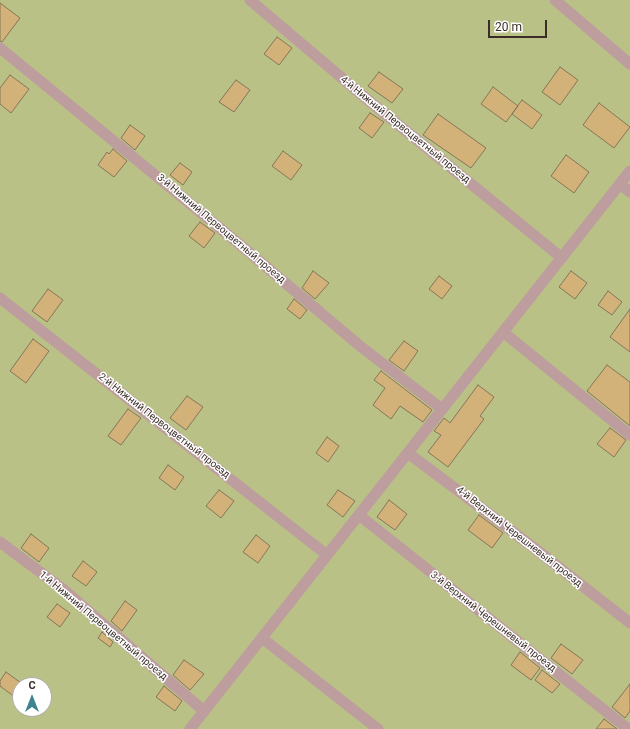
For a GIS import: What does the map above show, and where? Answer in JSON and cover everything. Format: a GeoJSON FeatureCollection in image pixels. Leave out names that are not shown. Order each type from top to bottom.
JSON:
{"type":"FeatureCollection","features":[{"type":"Feature","properties":{"kind":"lane","name":"4-й Нижний Первоцветный проезд"},"geometry":{"type":"LineString","coordinates":[[250,0],[368,100],[562,258]]}},
{"type":"Feature","properties":{"kind":"lane"},"geometry":{"type":"LineString","coordinates":[[555,0],[630,64]]}},
{"type":"Feature","properties":{"kind":"lane","name":"3-й Нижний Первоцветный проезд"},"geometry":{"type":"LineString","coordinates":[[0,48],[238,243],[360,346],[442,409]]}},
{"type":"Feature","properties":{"kind":"lane"},"geometry":{"type":"LineString","coordinates":[[190,729],[630,171]]}},
{"type":"Feature","properties":{"kind":"lane"},"geometry":{"type":"LineString","coordinates":[[620,184],[630,192]]}},
{"type":"Feature","properties":{"kind":"lane","name":"2-й Нижний Первоцветный проезд"},"geometry":{"type":"LineString","coordinates":[[0,298],[327,555]]}},
{"type":"Feature","properties":{"kind":"lane"},"geometry":{"type":"LineString","coordinates":[[503,332],[630,435]]}},
{"type":"Feature","properties":{"kind":"lane","name":"4-й Верхний Черешневый проезд"},"geometry":{"type":"LineString","coordinates":[[408,453],[533,547],[630,623]]}},
{"type":"Feature","properties":{"kind":"lane","name":"3-й Верхний Черешневый проезд"},"geometry":{"type":"LineString","coordinates":[[359,515],[628,729]]}},
{"type":"Feature","properties":{"kind":"lane","name":"1-й Нижний Первоцветный проезд"},"geometry":{"type":"LineString","coordinates":[[0,542],[64,590],[204,711]]}},
{"type":"Feature","properties":{"kind":"lane"},"geometry":{"type":"LineString","coordinates":[[262,638],[378,729]]}},
{"type":"Feature","properties":{"kind":"green space"},"geometry":{"type":"Polygon","coordinates":[[[0,0],[630,0],[630,729],[0,729],[0,0]]]}},
{"type":"Feature","properties":{"kind":"building"},"geometry":{"type":"Polygon","coordinates":[[[0,3],[20,18],[2,42],[0,41],[0,3]]]}},
{"type":"Feature","properties":{"kind":"building"},"geometry":{"type":"Polygon","coordinates":[[[277,37],[292,48],[279,65],[264,54],[277,37]]]}},
{"type":"Feature","properties":{"kind":"building"},"geometry":{"type":"Polygon","coordinates":[[[560,67],[578,80],[560,105],[542,92],[560,67]]]}},
{"type":"Feature","properties":{"kind":"building"},"geometry":{"type":"Polygon","coordinates":[[[379,72],[403,89],[392,103],[368,86],[379,72]]]}},
{"type":"Feature","properties":{"kind":"building"},"geometry":{"type":"Polygon","coordinates":[[[10,75],[29,89],[11,113],[0,104],[0,88],[10,75]]]}},
{"type":"Feature","properties":{"kind":"building"},"geometry":{"type":"Polygon","coordinates":[[[236,80],[250,90],[234,112],[219,102],[236,80]]]}},
{"type":"Feature","properties":{"kind":"building"},"geometry":{"type":"Polygon","coordinates":[[[493,87],[518,106],[506,122],[481,104],[493,87]]]}},
{"type":"Feature","properties":{"kind":"building"},"geometry":{"type":"Polygon","coordinates":[[[522,100],[542,115],[532,129],[512,114],[522,100]]]}},
{"type":"Feature","properties":{"kind":"building"},"geometry":{"type":"Polygon","coordinates":[[[599,103],[630,127],[614,148],[583,125],[599,103]]]}},
{"type":"Feature","properties":{"kind":"building"},"geometry":{"type":"Polygon","coordinates":[[[370,113],[384,122],[372,138],[359,128],[370,113]]]}},
{"type":"Feature","properties":{"kind":"building"},"geometry":{"type":"Polygon","coordinates":[[[438,114],[486,148],[471,168],[423,135],[438,114]]]}},
{"type":"Feature","properties":{"kind":"building"},"geometry":{"type":"Polygon","coordinates":[[[130,125],[145,136],[135,150],[121,138],[130,125]]]}},
{"type":"Feature","properties":{"kind":"building"},"geometry":{"type":"Polygon","coordinates":[[[113,149],[127,161],[114,177],[98,165],[107,152],[109,154],[113,149]]]}},
{"type":"Feature","properties":{"kind":"building"},"geometry":{"type":"Polygon","coordinates":[[[283,151],[302,165],[291,180],[272,166],[283,151]]]}},
{"type":"Feature","properties":{"kind":"building"},"geometry":{"type":"Polygon","coordinates":[[[566,155],[589,172],[574,193],[551,176],[566,155]]]}},
{"type":"Feature","properties":{"kind":"building"},"geometry":{"type":"Polygon","coordinates":[[[180,163],[192,172],[183,185],[170,175],[180,163]]]}},
{"type":"Feature","properties":{"kind":"building"},"geometry":{"type":"Polygon","coordinates":[[[200,222],[215,233],[204,248],[189,236],[200,222]]]}},
{"type":"Feature","properties":{"kind":"building"},"geometry":{"type":"Polygon","coordinates":[[[313,271],[329,283],[315,299],[302,288],[313,271]]]}},
{"type":"Feature","properties":{"kind":"building"},"geometry":{"type":"Polygon","coordinates":[[[571,271],[587,283],[575,299],[559,287],[571,271]]]}},
{"type":"Feature","properties":{"kind":"building"},"geometry":{"type":"Polygon","coordinates":[[[439,276],[452,286],[442,299],[429,289],[439,276]]]}},
{"type":"Feature","properties":{"kind":"building"},"geometry":{"type":"Polygon","coordinates":[[[48,289],[63,300],[47,322],[32,311],[48,289]]]}},
{"type":"Feature","properties":{"kind":"building"},"geometry":{"type":"Polygon","coordinates":[[[608,291],[622,302],[612,315],[598,305],[608,291]]]}},
{"type":"Feature","properties":{"kind":"building"},"geometry":{"type":"Polygon","coordinates":[[[294,299],[307,310],[300,319],[287,309],[294,299]]]}},
{"type":"Feature","properties":{"kind":"building"},"geometry":{"type":"Polygon","coordinates":[[[630,309],[630,352],[610,337],[630,309]]]}},
{"type":"Feature","properties":{"kind":"building"},"geometry":{"type":"Polygon","coordinates":[[[33,339],[49,351],[26,383],[10,371],[33,339]]]}},
{"type":"Feature","properties":{"kind":"building"},"geometry":{"type":"Polygon","coordinates":[[[404,341],[418,351],[404,371],[389,360],[404,341]]]}},
{"type":"Feature","properties":{"kind":"building"},"geometry":{"type":"Polygon","coordinates":[[[607,365],[630,382],[630,426],[587,391],[607,365]]]}},
{"type":"Feature","properties":{"kind":"building"},"geometry":{"type":"Polygon","coordinates":[[[381,371],[432,410],[423,422],[400,406],[391,419],[373,405],[385,388],[374,380],[381,371]]]}},
{"type":"Feature","properties":{"kind":"building"},"geometry":{"type":"Polygon","coordinates":[[[478,385],[494,397],[480,416],[484,419],[448,467],[428,452],[441,435],[434,431],[444,418],[450,423],[478,385]]]}},
{"type":"Feature","properties":{"kind":"building"},"geometry":{"type":"Polygon","coordinates":[[[187,396],[203,407],[186,430],[170,418],[187,396]]]}},
{"type":"Feature","properties":{"kind":"building"},"geometry":{"type":"Polygon","coordinates":[[[128,409],[141,418],[121,445],[108,436],[128,409]]]}},
{"type":"Feature","properties":{"kind":"building"},"geometry":{"type":"Polygon","coordinates":[[[610,428],[626,440],[614,457],[597,444],[610,428]]]}},
{"type":"Feature","properties":{"kind":"building"},"geometry":{"type":"Polygon","coordinates":[[[327,437],[339,446],[328,462],[316,453],[327,437]]]}},
{"type":"Feature","properties":{"kind":"building"},"geometry":{"type":"Polygon","coordinates":[[[168,465],[184,477],[175,490],[159,478],[168,465]]]}},
{"type":"Feature","properties":{"kind":"building"},"geometry":{"type":"Polygon","coordinates":[[[219,490],[234,501],[221,518],[206,506],[219,490]]]}},
{"type":"Feature","properties":{"kind":"building"},"geometry":{"type":"Polygon","coordinates":[[[338,490],[355,501],[343,517],[327,505],[338,490]]]}},
{"type":"Feature","properties":{"kind":"building"},"geometry":{"type":"Polygon","coordinates":[[[389,500],[407,514],[395,530],[377,517],[389,500]]]}},
{"type":"Feature","properties":{"kind":"building"},"geometry":{"type":"Polygon","coordinates":[[[479,515],[503,533],[492,548],[468,530],[479,515]]]}},
{"type":"Feature","properties":{"kind":"building"},"geometry":{"type":"Polygon","coordinates":[[[31,534],[49,548],[39,562],[21,548],[31,534]]]}},
{"type":"Feature","properties":{"kind":"building"},"geometry":{"type":"Polygon","coordinates":[[[256,535],[270,546],[258,563],[243,552],[256,535]]]}},
{"type":"Feature","properties":{"kind":"building"},"geometry":{"type":"Polygon","coordinates":[[[83,561],[97,572],[86,586],[72,576],[83,561]]]}},
{"type":"Feature","properties":{"kind":"building"},"geometry":{"type":"Polygon","coordinates":[[[125,601],[137,610],[122,631],[111,621],[125,601]]]}},
{"type":"Feature","properties":{"kind":"building"},"geometry":{"type":"Polygon","coordinates":[[[57,604],[70,613],[60,627],[47,617],[57,604]]]}},
{"type":"Feature","properties":{"kind":"building"},"geometry":{"type":"Polygon","coordinates":[[[102,632],[113,642],[110,647],[98,638],[102,632]]]}},
{"type":"Feature","properties":{"kind":"building"},"geometry":{"type":"Polygon","coordinates":[[[561,644],[583,660],[572,674],[551,658],[561,644]]]}},
{"type":"Feature","properties":{"kind":"building"},"geometry":{"type":"Polygon","coordinates":[[[520,652],[540,668],[531,680],[511,665],[520,652]]]}},
{"type":"Feature","properties":{"kind":"building"},"geometry":{"type":"Polygon","coordinates":[[[184,660],[204,674],[190,690],[173,675],[184,660]]]}},
{"type":"Feature","properties":{"kind":"building"},"geometry":{"type":"Polygon","coordinates":[[[542,670],[560,684],[552,693],[535,680],[542,670]]]}},
{"type":"Feature","properties":{"kind":"building"},"geometry":{"type":"Polygon","coordinates":[[[6,672],[13,677],[12,695],[0,686],[0,681],[6,672]]]}},
{"type":"Feature","properties":{"kind":"building"},"geometry":{"type":"Polygon","coordinates":[[[630,684],[630,711],[625,718],[612,707],[630,684]]]}},
{"type":"Feature","properties":{"kind":"building"},"geometry":{"type":"Polygon","coordinates":[[[164,686],[182,701],[175,711],[156,697],[164,686]]]}},
{"type":"Feature","properties":{"kind":"building"},"geometry":{"type":"Polygon","coordinates":[[[604,719],[617,729],[596,729],[604,719]]]}}]}
